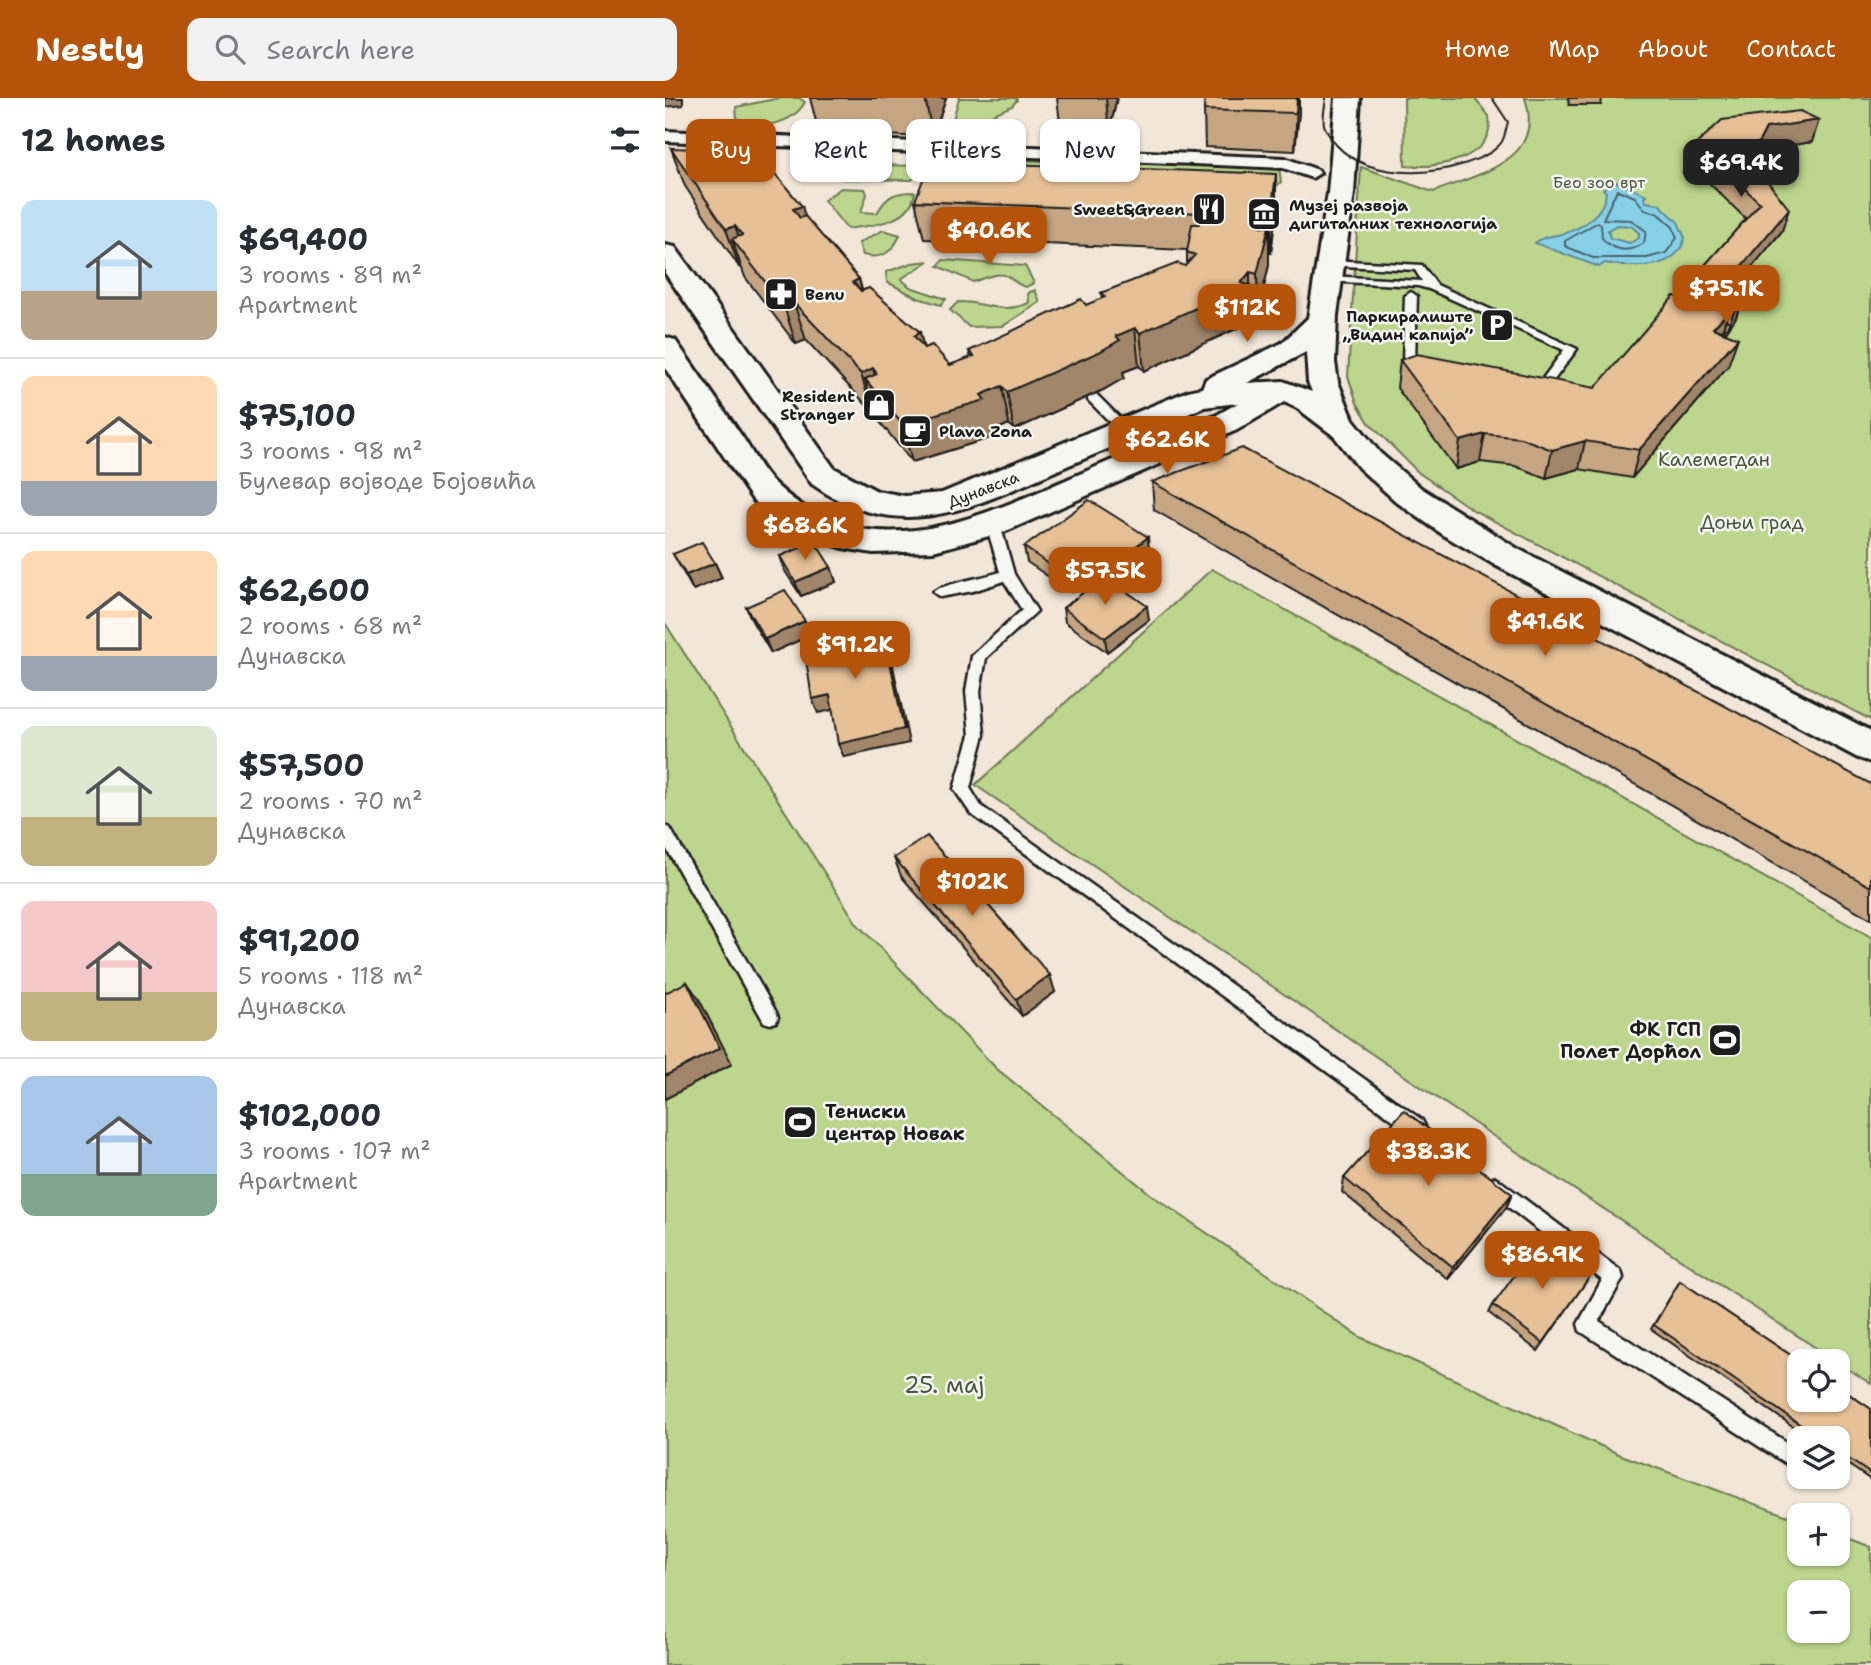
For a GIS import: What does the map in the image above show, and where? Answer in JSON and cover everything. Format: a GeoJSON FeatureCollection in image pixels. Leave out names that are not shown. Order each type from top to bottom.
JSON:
{"type":"FeatureCollection","features":[{"type":"Feature","properties":{"kind":"main road"},"geometry":{"type":"LineString","coordinates":[[1348,98],[1341,190],[1321,357],[1326,394],[1343,431],[1387,477],[1455,528],[1871,748]]}},
{"type":"Feature","properties":{"kind":"main road","name":"Дунавска"},"geometry":{"type":"LineString","coordinates":[[665,253],[823,475],[857,498],[891,505],[942,505],[960,500],[1199,398],[1268,390],[1283,391],[1308,401],[1343,431]]}},
{"type":"Feature","properties":{"kind":"main road"},"geometry":{"type":"LineString","coordinates":[[1199,398],[1216,386],[1291,349],[1324,319]]}},
{"type":"Feature","properties":{"kind":"main road","name":"Дунавска"},"geometry":{"type":"LineString","coordinates":[[665,346],[762,490],[791,516],[813,528],[844,537],[877,542],[914,542],[953,536],[993,524],[1226,423],[1308,375],[1321,357]]}},
{"type":"Feature","properties":{"kind":"main road","name":"Дунавска"},"geometry":{"type":"LineString","coordinates":[[1226,423],[1250,419],[1279,419],[1343,431]]}},
{"type":"Feature","properties":{"kind":"street"},"geometry":{"type":"LineString","coordinates":[[665,136],[1285,163],[1312,173]]}},
{"type":"Feature","properties":{"kind":"lane"},"geometry":{"type":"LineString","coordinates":[[1329,275],[1418,267],[1433,287],[1571,349],[1545,384],[1521,381]]}},
{"type":"Feature","properties":{"kind":"lane"},"geometry":{"type":"LineString","coordinates":[[1329,275],[1417,291],[1433,287]]}},
{"type":"Feature","properties":{"kind":"lane"},"geometry":{"type":"LineString","coordinates":[[1411,296],[1409,362],[1436,366]]}},
{"type":"Feature","properties":{"kind":"lane"},"geometry":{"type":"LineString","coordinates":[[1092,397],[1125,430]]}},
{"type":"Feature","properties":{"kind":"lane"},"geometry":{"type":"LineString","coordinates":[[993,524],[1007,575],[1030,611],[979,656],[974,691],[977,735],[962,789],[976,810],[1429,1136]]}},
{"type":"Feature","properties":{"kind":"lane"},"geometry":{"type":"LineString","coordinates":[[940,592],[974,586],[1007,575]]}},
{"type":"Feature","properties":{"kind":"lane"},"geometry":{"type":"LineString","coordinates":[[665,832],[770,1017]]}},
{"type":"Feature","properties":{"kind":"lane"},"geometry":{"type":"LineString","coordinates":[[1483,1178],[1614,1278],[1587,1324],[1787,1454]]}},
{"type":"Feature","properties":{"kind":"green space"},"geometry":{"type":"Polygon","coordinates":[[[780,98],[799,98],[805,102],[792,116],[776,123],[776,119],[739,119],[736,107],[780,98]]]}},
{"type":"Feature","properties":{"kind":"green space"},"geometry":{"type":"Polygon","coordinates":[[[959,98],[1017,100],[1012,106],[993,114],[990,119],[953,119],[959,98]]]}},
{"type":"Feature","properties":{"kind":"green space"},"geometry":{"type":"Polygon","coordinates":[[[1404,98],[1474,98],[1489,116],[1489,131],[1474,152],[1462,158],[1433,165],[1405,166],[1404,98]]]}},
{"type":"Feature","properties":{"kind":"green space","name":"Калемегдан"},"geometry":{"type":"Polygon","coordinates":[[[1525,98],[1871,98],[1871,720],[1473,510],[1419,473],[1369,423],[1357,403],[1348,376],[1361,167],[1433,192],[1487,171],[1517,151],[1526,137],[1529,120],[1525,98]]]}},
{"type":"Feature","properties":{"kind":"green space"},"geometry":{"type":"Polygon","coordinates":[[[1026,160],[1040,161],[1040,171],[1026,170],[1026,160]]]}},
{"type":"Feature","properties":{"kind":"green space"},"geometry":{"type":"Polygon","coordinates":[[[1140,163],[1279,167],[1281,182],[1271,191],[1140,175],[1140,163]]]}},
{"type":"Feature","properties":{"kind":"green space"},"geometry":{"type":"Polygon","coordinates":[[[892,165],[906,166],[906,180],[892,180],[892,165]]]}},
{"type":"Feature","properties":{"kind":"green space"},"geometry":{"type":"Polygon","coordinates":[[[841,188],[865,189],[867,194],[861,212],[877,213],[892,196],[915,192],[912,202],[899,216],[879,224],[847,229],[824,200],[841,188]]]}},
{"type":"Feature","properties":{"kind":"green space"},"geometry":{"type":"Polygon","coordinates":[[[883,230],[900,235],[894,246],[881,255],[863,255],[859,243],[883,230]]]}},
{"type":"Feature","properties":{"kind":"green space"},"geometry":{"type":"Polygon","coordinates":[[[943,260],[1025,266],[1034,283],[1026,287],[999,274],[973,282],[938,266],[943,260]]]}},
{"type":"Feature","properties":{"kind":"green space"},"geometry":{"type":"Polygon","coordinates":[[[929,261],[901,279],[910,287],[946,299],[941,305],[918,298],[887,282],[886,272],[912,263],[929,261]]]}},
{"type":"Feature","properties":{"kind":"green space"},"geometry":{"type":"Polygon","coordinates":[[[1035,290],[1040,302],[1003,326],[969,327],[950,310],[958,302],[1001,308],[1018,306],[1029,303],[1028,293],[1035,290]]]}},
{"type":"Feature","properties":{"kind":"green space"},"geometry":{"type":"Polygon","coordinates":[[[1212,569],[1871,937],[1871,1384],[1850,1370],[1850,1349],[1818,1349],[1505,1144],[975,785],[1212,569]]]}},
{"type":"Feature","properties":{"kind":"green space","name":"25. мај"},"geometry":{"type":"Polygon","coordinates":[[[665,623],[857,924],[997,1069],[1154,1197],[1360,1337],[1621,1455],[1787,1516],[1787,1566],[1850,1566],[1850,1539],[1871,1547],[1871,1665],[665,1665],[665,623]]]}},
{"type":"Feature","properties":{"kind":"water"},"geometry":{"type":"Polygon","coordinates":[[[1614,181],[1647,195],[1644,198],[1646,202],[1659,204],[1678,222],[1685,238],[1680,249],[1672,257],[1652,265],[1605,263],[1599,267],[1535,243],[1546,237],[1572,231],[1586,223],[1602,206],[1606,192],[1603,189],[1614,181]],[[1617,225],[1608,230],[1610,238],[1630,243],[1639,238],[1639,233],[1631,226],[1617,225]]]}},
{"type":"Feature","properties":{"kind":"building"},"geometry":{"type":"Polygon","coordinates":[[[1205,98],[1297,98],[1296,113],[1204,110],[1205,98]]]}},
{"type":"Feature","properties":{"kind":"building"},"geometry":{"type":"Polygon","coordinates":[[[1800,111],[1819,120],[1766,128],[1750,159],[1789,209],[1724,287],[1743,295],[1735,307],[1682,291],[1760,203],[1710,156],[1689,151],[1722,120],[1800,111]]]}},
{"type":"Feature","properties":{"kind":"building"},"geometry":{"type":"Polygon","coordinates":[[[671,148],[686,149],[686,170],[671,148]]]}},
{"type":"Feature","properties":{"kind":"building"},"geometry":{"type":"Polygon","coordinates":[[[1026,165],[1040,165],[1040,182],[1140,182],[1140,169],[1276,174],[1271,215],[1262,215],[1260,226],[1269,227],[1257,274],[1250,272],[1241,283],[1248,285],[1140,333],[1135,328],[1116,336],[1120,340],[1099,352],[1007,392],[1002,386],[981,395],[985,400],[902,424],[865,379],[877,374],[873,368],[861,374],[794,303],[784,306],[732,239],[742,235],[735,226],[726,229],[694,182],[776,182],[776,175],[802,206],[793,209],[800,218],[805,216],[859,279],[853,282],[861,291],[869,288],[920,332],[914,336],[924,348],[932,345],[950,365],[974,356],[969,351],[1081,299],[1086,305],[1105,297],[1101,293],[1178,263],[1185,266],[1195,255],[1187,252],[1192,224],[1199,224],[1201,213],[915,201],[922,182],[1026,182],[1026,165]]]}},
{"type":"Feature","properties":{"kind":"building"},"geometry":{"type":"Polygon","coordinates":[[[1674,296],[1728,312],[1713,328],[1738,338],[1639,450],[1585,441],[1552,450],[1521,438],[1485,434],[1460,441],[1400,360],[1417,354],[1595,388],[1674,296]]]}},
{"type":"Feature","properties":{"kind":"building"},"geometry":{"type":"Polygon","coordinates":[[[1726,320],[1730,322],[1722,332],[1726,320]]]}},
{"type":"Feature","properties":{"kind":"building"},"geometry":{"type":"Polygon","coordinates":[[[1242,448],[1871,784],[1871,887],[1152,482],[1242,448]]]}},
{"type":"Feature","properties":{"kind":"building"},"geometry":{"type":"Polygon","coordinates":[[[1089,500],[1148,537],[1102,573],[1086,563],[1068,577],[1024,547],[1089,500]]]}},
{"type":"Feature","properties":{"kind":"building"},"geometry":{"type":"Polygon","coordinates":[[[702,542],[715,563],[686,575],[673,554],[702,542]]]}},
{"type":"Feature","properties":{"kind":"building"},"geometry":{"type":"Polygon","coordinates":[[[815,542],[831,567],[795,582],[780,556],[815,542]]]}},
{"type":"Feature","properties":{"kind":"building"},"geometry":{"type":"Polygon","coordinates":[[[1105,576],[1147,606],[1105,638],[1063,608],[1105,576]]]}},
{"type":"Feature","properties":{"kind":"building"},"geometry":{"type":"Polygon","coordinates":[[[785,590],[805,621],[765,639],[746,607],[785,590]]]}},
{"type":"Feature","properties":{"kind":"building"},"geometry":{"type":"Polygon","coordinates":[[[882,623],[904,729],[838,744],[830,695],[812,699],[803,639],[882,623]]]}},
{"type":"Feature","properties":{"kind":"building"},"geometry":{"type":"Polygon","coordinates":[[[927,836],[1050,975],[1016,999],[894,858],[927,836]]]}},
{"type":"Feature","properties":{"kind":"building"},"geometry":{"type":"Polygon","coordinates":[[[687,982],[720,1048],[665,1076],[665,993],[687,982]]]}},
{"type":"Feature","properties":{"kind":"building"},"geometry":{"type":"Polygon","coordinates":[[[1404,1110],[1512,1194],[1453,1267],[1344,1178],[1404,1110]]]}},
{"type":"Feature","properties":{"kind":"building"},"geometry":{"type":"Polygon","coordinates":[[[1540,1240],[1590,1276],[1543,1343],[1493,1305],[1540,1240]]]}},
{"type":"Feature","properties":{"kind":"building"},"geometry":{"type":"Polygon","coordinates":[[[1680,1281],[1787,1353],[1787,1412],[1850,1412],[1850,1395],[1871,1409],[1871,1474],[1850,1460],[1850,1426],[1802,1426],[1654,1325],[1680,1281]]]}},
{"type":"Feature","properties":{"kind":"tram line"},"geometry":{"type":"LineString","coordinates":[[1326,98],[1324,123],[1337,146],[1352,158],[1369,166],[1407,172],[1446,169],[1484,156],[1498,147],[1508,122],[1492,98]]}},
{"type":"Feature","properties":{"kind":"place","name":"Sweet&Green"},"geometry":{"type":"Point","coordinates":[1209,209]}},
{"type":"Feature","properties":{"kind":"place","name":"Музеј развоја дигиталних технологија"},"geometry":{"type":"Point","coordinates":[1264,214]}},
{"type":"Feature","properties":{"kind":"place","name":"Benu"},"geometry":{"type":"Point","coordinates":[781,294]}},
{"type":"Feature","properties":{"kind":"place","name":"Паркиралиште „Видин капија”"},"geometry":{"type":"Point","coordinates":[1497,325]}},
{"type":"Feature","properties":{"kind":"place","name":"Resident Stranger"},"geometry":{"type":"Point","coordinates":[879,405]}},
{"type":"Feature","properties":{"kind":"place","name":"Plava Zona"},"geometry":{"type":"Point","coordinates":[915,431]}},
{"type":"Feature","properties":{"kind":"place","name":"ФК ГСП Полет Дорћол"},"geometry":{"type":"Point","coordinates":[1725,1040]}},
{"type":"Feature","properties":{"kind":"place","name":"Тениски центар Новак"},"geometry":{"type":"Point","coordinates":[800,1122]}},
{"type":"Feature","properties":{"kind":"park label","name":"Бео зоо врт"},"geometry":{"type":"Point","coordinates":[1599,182]}},
{"type":"Feature","properties":{"kind":"park label","name":"Доњи град"},"geometry":{"type":"Point","coordinates":[1752,522]}}]}
